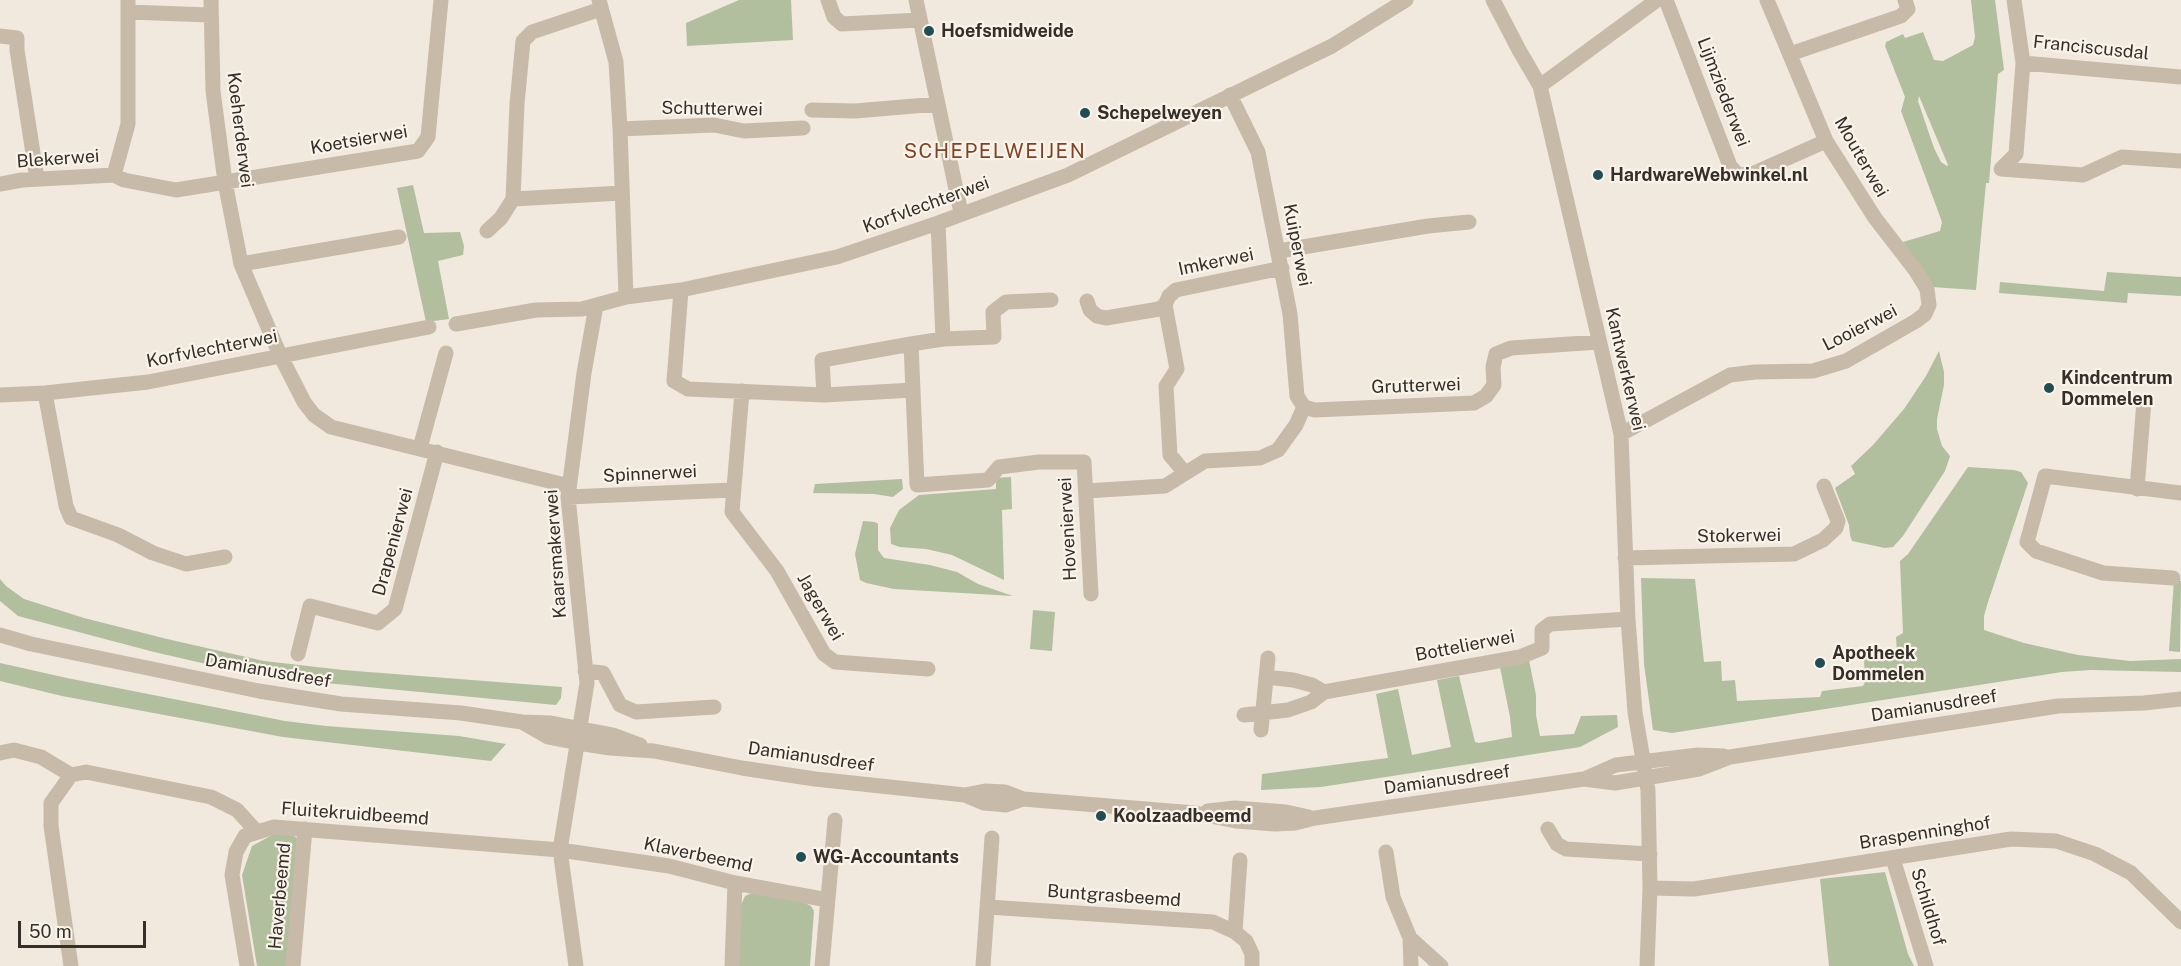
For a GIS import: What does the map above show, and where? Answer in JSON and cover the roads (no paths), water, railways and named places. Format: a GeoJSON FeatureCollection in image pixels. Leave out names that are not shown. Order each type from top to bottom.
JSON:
{"type":"FeatureCollection","features":[{"type":"Feature","properties":{"kind":"street","name":"Koetsierwei"},"geometry":{"type":"LineString","coordinates":[[225,182],[418,151],[428,137],[441,0]]}},
{"type":"Feature","properties":{"kind":"street"},"geometry":{"type":"LineString","coordinates":[[828,0],[834,17],[842,24],[920,20]]}},
{"type":"Feature","properties":{"kind":"street"},"geometry":{"type":"LineString","coordinates":[[916,0],[961,213]]}},
{"type":"Feature","properties":{"kind":"street","name":"Korfvlechterwei"},"geometry":{"type":"LineString","coordinates":[[456,324],[536,310],[582,309],[626,297],[681,290],[837,256],[938,223],[1068,175],[1332,46],[1406,0]]}},
{"type":"Feature","properties":{"kind":"street","name":"Kantwerkerwei"},"geometry":{"type":"LineString","coordinates":[[1493,0],[1540,86],[1621,434],[1628,620],[1635,712],[1648,790],[1650,888],[1647,966]]}},
{"type":"Feature","properties":{"kind":"street"},"geometry":{"type":"LineString","coordinates":[[1540,86],[1657,0]]}},
{"type":"Feature","properties":{"kind":"street","name":"Lijmziederwei"},"geometry":{"type":"LineString","coordinates":[[1666,0],[1730,166],[1738,175],[1752,174],[1826,141]]}},
{"type":"Feature","properties":{"kind":"street","name":"Mouterwei"},"geometry":{"type":"LineString","coordinates":[[1767,0],[1826,141],[1875,218],[1927,289]]}},
{"type":"Feature","properties":{"kind":"street"},"geometry":{"type":"LineString","coordinates":[[1790,54],[1901,16],[1908,9],[1905,0]]}},
{"type":"Feature","properties":{"kind":"street","name":"Franciscusdal"},"geometry":{"type":"LineString","coordinates":[[2014,0],[2023,63],[2181,76]]}},
{"type":"Feature","properties":{"kind":"street"},"geometry":{"type":"LineString","coordinates":[[488,231],[501,218],[513,200],[517,104],[524,41],[532,32],[600,4],[616,62],[626,297]]}},
{"type":"Feature","properties":{"kind":"street"},"geometry":{"type":"LineString","coordinates":[[114,175],[128,124],[128,6],[211,8]]}},
{"type":"Feature","properties":{"kind":"street","name":"Koeherderwei"},"geometry":{"type":"LineString","coordinates":[[211,8],[213,91],[225,182],[241,264],[280,355],[304,402],[314,415],[331,427],[437,452],[569,492]]}},
{"type":"Feature","properties":{"kind":"street"},"geometry":{"type":"LineString","coordinates":[[0,36],[17,38],[37,179]]}},
{"type":"Feature","properties":{"kind":"street"},"geometry":{"type":"LineString","coordinates":[[2023,63],[2016,154],[2001,169],[2083,175],[2122,157],[2181,161]]}},
{"type":"Feature","properties":{"kind":"street","name":"Kuiperwei"},"geometry":{"type":"LineString","coordinates":[[1230,95],[1258,152],[1290,314],[1297,396],[1304,407]]}},
{"type":"Feature","properties":{"kind":"street"},"geometry":{"type":"LineString","coordinates":[[812,110],[855,111],[938,104]]}},
{"type":"Feature","properties":{"kind":"street","name":"Schutterwei"},"geometry":{"type":"LineString","coordinates":[[620,129],[714,125],[744,131],[803,128]]}},
{"type":"Feature","properties":{"kind":"street","name":"Blekerwei"},"geometry":{"type":"LineString","coordinates":[[0,184],[37,179],[114,175],[124,180],[176,190],[225,182]]}},
{"type":"Feature","properties":{"kind":"street"},"geometry":{"type":"LineString","coordinates":[[513,200],[622,194]]}},
{"type":"Feature","properties":{"kind":"street"},"geometry":{"type":"LineString","coordinates":[[1278,251],[1428,226],[1469,222]]}},
{"type":"Feature","properties":{"kind":"street"},"geometry":{"type":"LineString","coordinates":[[938,223],[943,339]]}},
{"type":"Feature","properties":{"kind":"street"},"geometry":{"type":"LineString","coordinates":[[241,264],[399,237]]}},
{"type":"Feature","properties":{"kind":"street","name":"Imkerwei"},"geometry":{"type":"LineString","coordinates":[[1087,301],[1090,310],[1097,316],[1106,318],[1158,309],[1176,290],[1282,268]]}},
{"type":"Feature","properties":{"kind":"street","name":"Looierwei"},"geometry":{"type":"LineString","coordinates":[[1621,434],[1730,375],[1813,371],[1846,361],[1925,314],[1929,305],[1927,289]]}},
{"type":"Feature","properties":{"kind":"street"},"geometry":{"type":"LineString","coordinates":[[681,290],[674,381],[688,389],[824,395],[913,390],[911,344]]}},
{"type":"Feature","properties":{"kind":"street"},"geometry":{"type":"LineString","coordinates":[[824,395],[822,360],[943,339],[994,337],[993,312],[1006,302],[1051,300]]}},
{"type":"Feature","properties":{"kind":"street"},"geometry":{"type":"LineString","coordinates":[[1165,304],[1177,369],[1166,386],[1170,455],[1185,473]]}},
{"type":"Feature","properties":{"kind":"street","name":"Kaarsmakerwei"},"geometry":{"type":"LineString","coordinates":[[576,966],[561,850],[586,683],[569,492],[584,374],[596,306]]}},
{"type":"Feature","properties":{"kind":"street","name":"Korfvlechterwei"},"geometry":{"type":"LineString","coordinates":[[0,394],[45,393],[148,382],[429,327]]}},
{"type":"Feature","properties":{"kind":"street","name":"Grutterwei"},"geometry":{"type":"LineString","coordinates":[[1304,407],[1315,410],[1474,403],[1486,396],[1494,386],[1496,354],[1511,348],[1599,342]]}},
{"type":"Feature","properties":{"kind":"street"},"geometry":{"type":"LineString","coordinates":[[420,448],[446,353]]}},
{"type":"Feature","properties":{"kind":"street","name":"Hovenierwei"},"geometry":{"type":"LineString","coordinates":[[913,390],[917,484],[988,480],[999,467],[1039,462],[1084,462],[1091,594]]}},
{"type":"Feature","properties":{"kind":"street","name":"Jagerwei"},"geometry":{"type":"LineString","coordinates":[[742,391],[732,512],[777,571],[824,654],[835,662],[928,669]]}},
{"type":"Feature","properties":{"kind":"street"},"geometry":{"type":"LineString","coordinates":[[45,393],[66,506],[71,518],[118,535],[153,553],[186,564],[225,557]]}},
{"type":"Feature","properties":{"kind":"street"},"geometry":{"type":"LineString","coordinates":[[2137,489],[2144,401]]}},
{"type":"Feature","properties":{"kind":"street"},"geometry":{"type":"LineString","coordinates":[[1086,491],[1165,486],[1205,461],[1260,458],[1278,450],[1296,426],[1304,407]]}},
{"type":"Feature","properties":{"kind":"street","name":"Drapenierwei"},"geometry":{"type":"LineString","coordinates":[[298,654],[310,606],[378,623],[395,609],[437,452]]}},
{"type":"Feature","properties":{"kind":"street"},"geometry":{"type":"LineString","coordinates":[[2173,578],[2103,573],[2036,551],[2027,542],[2045,476],[2181,493]]}},
{"type":"Feature","properties":{"kind":"street","name":"Stokerwei"},"geometry":{"type":"LineString","coordinates":[[1625,558],[1794,554],[1823,540],[1836,528],[1838,521],[1824,486]]}},
{"type":"Feature","properties":{"kind":"street","name":"Spinnerwei"},"geometry":{"type":"LineString","coordinates":[[569,492],[733,490]]}},
{"type":"Feature","properties":{"kind":"street","name":"Bottelierwei"},"geometry":{"type":"LineString","coordinates":[[1244,715],[1288,710],[1311,702],[1324,692],[1520,657],[1542,648],[1542,630],[1550,624],[1628,620]]}},
{"type":"Feature","properties":{"kind":"street","name":"Damianusdreef"},"geometry":{"type":"LineString","coordinates":[[0,627],[6,637],[31,644],[259,691],[341,704],[461,713],[522,722],[548,737],[579,735],[610,748],[654,751],[815,779],[965,795],[984,803],[1006,805],[1023,799],[1195,813],[1236,821],[1275,824],[1295,823],[1315,818],[1584,779],[1616,765],[1644,770],[1698,755],[1730,757],[2058,706],[2144,703],[2181,699]]}},
{"type":"Feature","properties":{"kind":"street"},"geometry":{"type":"LineString","coordinates":[[1261,730],[1268,658]]}},
{"type":"Feature","properties":{"kind":"street"},"geometry":{"type":"LineString","coordinates":[[585,671],[603,673],[620,705],[636,712],[714,707]]}},
{"type":"Feature","properties":{"kind":"street"},"geometry":{"type":"LineString","coordinates":[[1266,677],[1293,680],[1324,692]]}},
{"type":"Feature","properties":{"kind":"street","name":"Damianusdreef"},"geometry":{"type":"LineString","coordinates":[[2144,703],[2181,709]]}},
{"type":"Feature","properties":{"kind":"street"},"geometry":{"type":"LineString","coordinates":[[0,753],[14,750],[41,757],[71,775],[86,772],[212,797],[237,810],[256,831]]}},
{"type":"Feature","properties":{"kind":"street"},"geometry":{"type":"LineString","coordinates":[[71,775],[51,803],[51,826],[71,966]]}},
{"type":"Feature","properties":{"kind":"street"},"geometry":{"type":"LineString","coordinates":[[822,966],[836,820]]}},
{"type":"Feature","properties":{"kind":"street","name":"Fluitekruidbeemd"},"geometry":{"type":"LineString","coordinates":[[247,966],[232,874],[236,852],[245,836],[256,831],[273,826],[561,850]]}},
{"type":"Feature","properties":{"kind":"street","name":"Haverbeemd"},"geometry":{"type":"LineString","coordinates":[[293,966],[305,829]]}},
{"type":"Feature","properties":{"kind":"street"},"geometry":{"type":"LineString","coordinates":[[1548,829],[1557,844],[1566,849],[1650,854]]}},
{"type":"Feature","properties":{"kind":"street"},"geometry":{"type":"LineString","coordinates":[[983,966],[992,838]]}},
{"type":"Feature","properties":{"kind":"street","name":"Braspenninghof"},"geometry":{"type":"LineString","coordinates":[[1650,888],[1694,889],[2011,839],[2056,841],[2096,854],[2131,873],[2181,922]]}},
{"type":"Feature","properties":{"kind":"street","name":"Klaverbeemd"},"geometry":{"type":"LineString","coordinates":[[561,850],[669,866],[735,883],[828,900]]}},
{"type":"Feature","properties":{"kind":"street"},"geometry":{"type":"LineString","coordinates":[[1386,852],[1393,897],[1410,938],[1411,966]]}},
{"type":"Feature","properties":{"kind":"street","name":"Schildhof"},"geometry":{"type":"LineString","coordinates":[[1893,859],[1926,966]]}},
{"type":"Feature","properties":{"kind":"street"},"geometry":{"type":"LineString","coordinates":[[1240,860],[1235,932],[1246,941],[1252,954],[1252,966]]}},
{"type":"Feature","properties":{"kind":"street"},"geometry":{"type":"LineString","coordinates":[[732,966],[735,883]]}},
{"type":"Feature","properties":{"kind":"street","name":"Buntgrasbeemd"},"geometry":{"type":"LineString","coordinates":[[988,907],[1213,922],[1235,932]]}},
{"type":"Feature","properties":{"kind":"street"},"geometry":{"type":"LineString","coordinates":[[1410,938],[1441,966]]}},
{"type":"Feature","properties":{"kind":"place","name":"Hoefsmidweide"},"geometry":{"type":"Point","coordinates":[929,31]}},
{"type":"Feature","properties":{"kind":"place","name":"Schepelweyen"},"geometry":{"type":"Point","coordinates":[1085,113]}},
{"type":"Feature","properties":{"kind":"place","name":"HardwareWebwinkel.nl"},"geometry":{"type":"Point","coordinates":[1598,175]}},
{"type":"Feature","properties":{"kind":"place","name":"Kindcentrum Dommelen"},"geometry":{"type":"Point","coordinates":[2049,388]}},
{"type":"Feature","properties":{"kind":"place","name":"Apotheek Dommelen"},"geometry":{"type":"Point","coordinates":[1820,663]}},
{"type":"Feature","properties":{"kind":"place","name":"Koolzaadbeemd"},"geometry":{"type":"Point","coordinates":[1101,816]}},
{"type":"Feature","properties":{"kind":"place","name":"WG-Accountants"},"geometry":{"type":"Point","coordinates":[801,857]}},
{"type":"Feature","properties":{"kind":"district","name":"SCHEPELWEIJEN"},"geometry":{"type":"Point","coordinates":[995,152]}}]}
